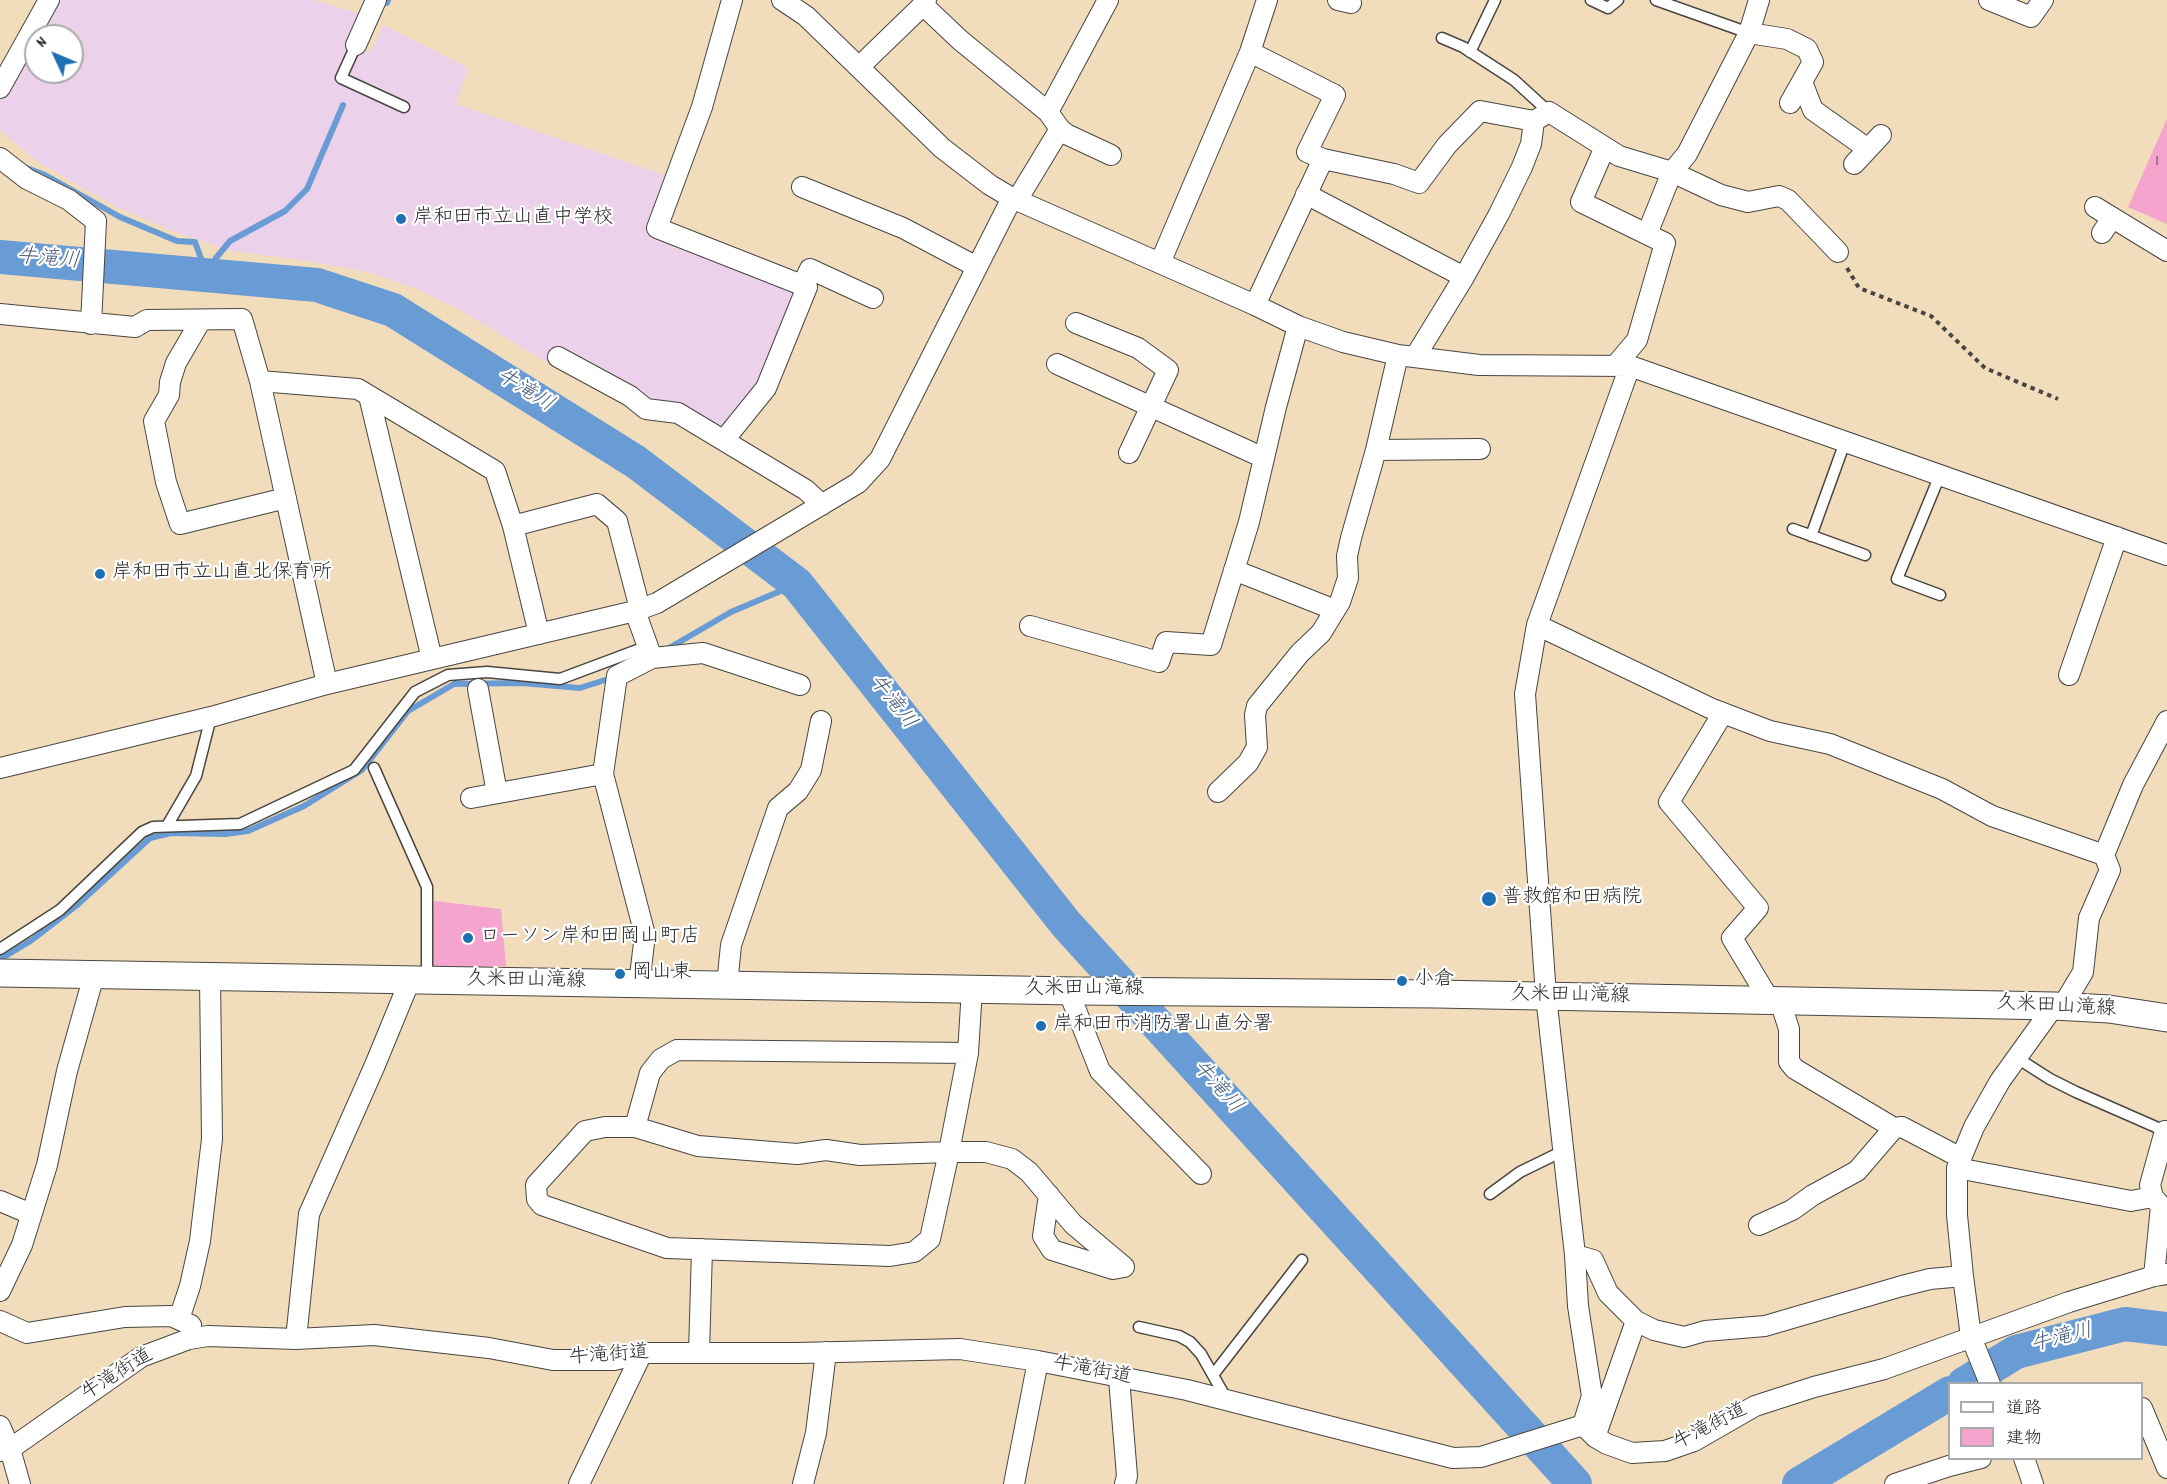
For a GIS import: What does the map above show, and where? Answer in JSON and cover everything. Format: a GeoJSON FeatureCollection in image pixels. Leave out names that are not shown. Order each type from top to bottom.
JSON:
{"type":"FeatureCollection","features":[{"type":"Feature","properties":{"kind":"street"},"geometry":{"type":"LineString","coordinates":[[0,88],[49,0]]}},
{"type":"Feature","properties":{"kind":"street"},"geometry":{"type":"LineString","coordinates":[[356,45],[376,0]]}},
{"type":"Feature","properties":{"kind":"street"},"geometry":{"type":"LineString","coordinates":[[724,440],[766,388],[807,287],[657,228],[702,107],[732,0]]}},
{"type":"Feature","properties":{"kind":"street"},"geometry":{"type":"LineString","coordinates":[[782,0],[806,16],[942,148],[990,185],[1014,199],[1298,326],[1343,342],[1407,356],[1479,365],[1622,366],[2167,555]]}},
{"type":"Feature","properties":{"kind":"street"},"geometry":{"type":"LineString","coordinates":[[1048,112],[1108,0]]}},
{"type":"Feature","properties":{"kind":"street"},"geometry":{"type":"LineString","coordinates":[[1160,263],[1250,52],[1267,0]]}},
{"type":"Feature","properties":{"kind":"street"},"geometry":{"type":"LineString","coordinates":[[1647,234],[1672,171],[1687,154],[1749,33],[1759,0]]}},
{"type":"Feature","properties":{"kind":"street"},"geometry":{"type":"LineString","coordinates":[[1989,0],[2031,16],[2043,0]]}},
{"type":"Feature","properties":{"kind":"street"},"geometry":{"type":"LineString","coordinates":[[859,67],[925,3],[960,40],[1048,112],[1060,129],[1111,155]]}},
{"type":"Feature","properties":{"kind":"street"},"geometry":{"type":"LineString","coordinates":[[1749,33],[1787,39],[1808,49],[1813,62],[1790,103]]}},
{"type":"Feature","properties":{"kind":"street"},"geometry":{"type":"LineString","coordinates":[[1250,52],[1335,95],[1307,152],[1323,159],[1394,174],[1419,183],[1447,145],[1480,111],[1541,117],[1619,156],[1672,171],[1721,195],[1748,202],[1779,196],[1788,200],[1838,252]]}},
{"type":"Feature","properties":{"kind":"street"},"geometry":{"type":"LineString","coordinates":[[1802,82],[1813,110],[1875,142],[1854,164]]}},
{"type":"Feature","properties":{"kind":"street"},"geometry":{"type":"LineString","coordinates":[[1218,792],[1248,763],[1257,747],[1255,714],[1257,706],[1300,653],[1321,633],[1335,610],[1348,578],[1347,556],[1351,538],[1376,450],[1407,356],[1464,277],[1522,167],[1541,117]]}},
{"type":"Feature","properties":{"kind":"street"},"geometry":{"type":"LineString","coordinates":[[0,768],[211,717],[327,684],[637,610],[657,603],[822,505],[858,483],[880,459],[1014,199],[1060,129]]}},
{"type":"Feature","properties":{"kind":"street"},"geometry":{"type":"LineString","coordinates":[[1584,1430],[1592,1396],[1578,1306],[1575,1255],[1546,996],[1526,694],[1537,625],[1622,366],[1637,340],[1665,243],[1581,202],[1605,147]]}},
{"type":"Feature","properties":{"kind":"street"},"geometry":{"type":"LineString","coordinates":[[0,158],[27,179],[69,200],[96,220],[91,324]]}},
{"type":"Feature","properties":{"kind":"street"},"geometry":{"type":"LineString","coordinates":[[1255,305],[1323,159]]}},
{"type":"Feature","properties":{"kind":"street"},"geometry":{"type":"LineString","coordinates":[[802,187],[903,228],[977,267]]}},
{"type":"Feature","properties":{"kind":"street"},"geometry":{"type":"LineString","coordinates":[[1306,194],[1464,277]]}},
{"type":"Feature","properties":{"kind":"street"},"geometry":{"type":"LineString","coordinates":[[2095,207],[2107,225],[2167,251]]}},
{"type":"Feature","properties":{"kind":"street"},"geometry":{"type":"LineString","coordinates":[[802,285],[810,269],[873,298]]}},
{"type":"Feature","properties":{"kind":"street"},"geometry":{"type":"LineString","coordinates":[[0,314],[135,327],[147,320],[242,319],[260,381],[327,684]]}},
{"type":"Feature","properties":{"kind":"street"},"geometry":{"type":"LineString","coordinates":[[201,320],[176,363],[170,382],[169,395],[153,421],[166,482],[180,524],[286,498]]}},
{"type":"Feature","properties":{"kind":"street"},"geometry":{"type":"LineString","coordinates":[[1076,323],[1138,348],[1168,370],[1129,453]]}},
{"type":"Feature","properties":{"kind":"street"},"geometry":{"type":"LineString","coordinates":[[1030,626],[1159,662],[1166,642],[1211,645],[1249,522],[1298,326]]}},
{"type":"Feature","properties":{"kind":"street"},"geometry":{"type":"LineString","coordinates":[[558,357],[630,396],[646,408],[678,413],[806,490],[822,505]]}},
{"type":"Feature","properties":{"kind":"street"},"geometry":{"type":"LineString","coordinates":[[1057,364],[1264,458]]}},
{"type":"Feature","properties":{"kind":"street"},"geometry":{"type":"LineString","coordinates":[[260,381],[358,390],[495,471],[513,526],[539,634]]}},
{"type":"Feature","properties":{"kind":"street"},"geometry":{"type":"LineString","coordinates":[[369,396],[432,659]]}},
{"type":"Feature","properties":{"kind":"street"},"geometry":{"type":"LineString","coordinates":[[1376,450],[1480,449]]}},
{"type":"Feature","properties":{"kind":"street"},"geometry":{"type":"LineString","coordinates":[[513,526],[597,504],[617,521],[637,610],[650,652]]}},
{"type":"Feature","properties":{"kind":"street"},"geometry":{"type":"LineString","coordinates":[[2068,675],[2117,537]]}},
{"type":"Feature","properties":{"kind":"street"},"geometry":{"type":"LineString","coordinates":[[1234,570],[1335,610]]}},
{"type":"Feature","properties":{"kind":"street"},"geometry":{"type":"LineString","coordinates":[[1537,625],[1723,713],[1770,730],[1830,744],[1942,789],[1992,816],[2104,855]]}},
{"type":"Feature","properties":{"kind":"street"},"geometry":{"type":"LineString","coordinates":[[639,984],[645,935],[603,774],[617,676],[650,652],[703,653],[800,685]]}},
{"type":"Feature","properties":{"kind":"street"},"geometry":{"type":"LineString","coordinates":[[478,689],[497,793]]}},
{"type":"Feature","properties":{"kind":"street"},"geometry":{"type":"LineString","coordinates":[[1723,713],[1669,802],[1758,908],[1732,938],[1775,1001],[1789,1029],[1788,1062],[1795,1069],[1894,1128],[1902,1127],[1959,1163],[2131,1201],[2153,1197]]}},
{"type":"Feature","properties":{"kind":"street"},"geometry":{"type":"LineString","coordinates":[[727,985],[730,945],[778,807],[798,791],[811,770],[822,721]]}},
{"type":"Feature","properties":{"kind":"street"},"geometry":{"type":"LineString","coordinates":[[1990,1382],[1972,1341],[1957,1215],[1959,1163],[1974,1127],[2000,1081],[2083,972],[2090,918],[2110,870],[2104,855],[2133,785],[2167,721]]}},
{"type":"Feature","properties":{"kind":"street"},"geometry":{"type":"LineString","coordinates":[[471,798],[603,774]]}},
{"type":"Feature","properties":{"kind":"street","name":"久米田山滝線"},"geometry":{"type":"LineString","coordinates":[[0,973],[2058,1006],[2109,1009],[2167,1018]]}},
{"type":"Feature","properties":{"kind":"street"},"geometry":{"type":"LineString","coordinates":[[0,1291],[22,1245],[47,1165],[67,1071],[94,975]]}},
{"type":"Feature","properties":{"kind":"street"},"geometry":{"type":"LineString","coordinates":[[179,1319],[190,1286],[200,1241],[212,1139],[210,977]]}},
{"type":"Feature","properties":{"kind":"street"},"geometry":{"type":"LineString","coordinates":[[296,1340],[309,1214],[375,1065],[418,980]]}},
{"type":"Feature","properties":{"kind":"street"},"geometry":{"type":"LineString","coordinates":[[972,989],[968,1053],[949,1152],[930,1239],[914,1252],[890,1256],[667,1248],[542,1205],[537,1199],[536,1185],[585,1131],[635,1127],[698,1146],[797,1154],[826,1150],[860,1155],[949,1152],[986,1152],[1012,1159],[1029,1172],[1049,1195]]}},
{"type":"Feature","properties":{"kind":"street"},"geometry":{"type":"LineString","coordinates":[[1073,991],[1100,1071],[1201,1174]]}},
{"type":"Feature","properties":{"kind":"street"},"geometry":{"type":"LineString","coordinates":[[635,1127],[650,1073],[662,1059],[677,1050],[968,1053]]}},
{"type":"Feature","properties":{"kind":"street"},"geometry":{"type":"LineString","coordinates":[[1759,1225],[1792,1210],[1813,1195],[1857,1171],[1894,1128]]}},
{"type":"Feature","properties":{"kind":"street"},"geometry":{"type":"LineString","coordinates":[[2161,1275],[2161,1206],[2153,1197],[2150,1185],[2166,1131]]}},
{"type":"Feature","properties":{"kind":"street"},"geometry":{"type":"LineString","coordinates":[[0,1201],[31,1214]]}},
{"type":"Feature","properties":{"kind":"street"},"geometry":{"type":"LineString","coordinates":[[699,1353],[702,1249]]}},
{"type":"Feature","properties":{"kind":"street"},"geometry":{"type":"LineString","coordinates":[[1575,1255],[1593,1260],[1608,1293],[1636,1321],[1654,1330],[1684,1337],[1705,1331],[1765,1326],[1929,1279],[1963,1276]]}},
{"type":"Feature","properties":{"kind":"street","name":"牛滝街道"},"geometry":{"type":"LineString","coordinates":[[5,1450],[141,1357],[189,1339],[208,1336],[296,1340],[374,1335],[489,1348],[553,1360],[614,1360],[642,1353],[960,1349],[1038,1361],[1187,1390],[1453,1458],[1481,1457],[1584,1430],[1607,1444],[1632,1453],[1665,1451],[1695,1441],[1755,1406],[1972,1341],[2069,1302],[2161,1275]]}},
{"type":"Feature","properties":{"kind":"street"},"geometry":{"type":"LineString","coordinates":[[0,1321],[27,1333],[125,1317],[171,1316],[208,1336]]}},
{"type":"Feature","properties":{"kind":"street"},"geometry":{"type":"LineString","coordinates":[[1584,1430],[1636,1321]]}},
{"type":"Feature","properties":{"kind":"street"},"geometry":{"type":"LineString","coordinates":[[802,1484],[816,1433],[826,1352]]}},
{"type":"Feature","properties":{"kind":"street"},"geometry":{"type":"LineString","coordinates":[[579,1484],[642,1353]]}},
{"type":"Feature","properties":{"kind":"street"},"geometry":{"type":"LineString","coordinates":[[1014,1484],[1038,1361]]}},
{"type":"Feature","properties":{"kind":"street"},"geometry":{"type":"LineString","coordinates":[[1119,1378],[1125,1484]]}},
{"type":"Feature","properties":{"kind":"street"},"geometry":{"type":"LineString","coordinates":[[2143,1410],[2167,1468]]}},
{"type":"Feature","properties":{"kind":"street"},"geometry":{"type":"LineString","coordinates":[[0,1426],[5,1450],[20,1484]]}},
{"type":"Feature","properties":{"kind":"street"},"geometry":{"type":"LineString","coordinates":[[1895,1484],[1973,1460]]}},
{"type":"Feature","properties":{"kind":"street"},"geometry":{"type":"LineString","coordinates":[[2025,1460],[2033,1484]]}},
{"type":"Feature","properties":{"kind":"lane"},"geometry":{"type":"LineString","coordinates":[[1470,52],[1495,0]]}},
{"type":"Feature","properties":{"kind":"lane"},"geometry":{"type":"LineString","coordinates":[[1591,0],[1608,8],[1618,0]]}},
{"type":"Feature","properties":{"kind":"lane"},"geometry":{"type":"LineString","coordinates":[[1656,0],[1749,33]]}},
{"type":"Feature","properties":{"kind":"lane"},"geometry":{"type":"LineString","coordinates":[[1442,38],[1463,47],[1514,80],[1541,117]]}},
{"type":"Feature","properties":{"kind":"lane"},"geometry":{"type":"LineString","coordinates":[[356,45],[341,78],[404,107]]}},
{"type":"Feature","properties":{"kind":"lane"},"geometry":{"type":"LineString","coordinates":[[1811,536],[1845,442]]}},
{"type":"Feature","properties":{"kind":"lane"},"geometry":{"type":"LineString","coordinates":[[1940,475],[1897,579],[1940,595]]}},
{"type":"Feature","properties":{"kind":"lane"},"geometry":{"type":"LineString","coordinates":[[1793,529],[1865,555]]}},
{"type":"Feature","properties":{"kind":"lane"},"geometry":{"type":"LineString","coordinates":[[0,949],[60,910],[142,832],[153,827],[240,824],[354,770],[415,692],[448,675],[487,672],[560,679],[650,652]]}},
{"type":"Feature","properties":{"kind":"lane"},"geometry":{"type":"LineString","coordinates":[[167,826],[196,776],[211,717]]}},
{"type":"Feature","properties":{"kind":"lane"},"geometry":{"type":"LineString","coordinates":[[374,768],[427,887],[418,980]]}},
{"type":"Feature","properties":{"kind":"lane"},"geometry":{"type":"LineString","coordinates":[[2017,1058],[2076,1092],[2166,1131]]}},
{"type":"Feature","properties":{"kind":"lane"},"geometry":{"type":"LineString","coordinates":[[1490,1194],[1520,1172],[1563,1150]]}},
{"type":"Feature","properties":{"kind":"lane"},"geometry":{"type":"LineString","coordinates":[[1213,1375],[1302,1260]]}},
{"type":"Feature","properties":{"kind":"lane"},"geometry":{"type":"LineString","coordinates":[[1139,1327],[1179,1335],[1190,1342],[1201,1354],[1227,1400]]}},
{"type":"Feature","properties":{"kind":"path"},"geometry":{"type":"LineString","coordinates":[[1838,252],[1859,288],[1930,316],[1985,368],[2058,399]]}},
{"type":"Feature","properties":{"kind":"shaded area","name":"岸和田市立山直中学校"},"geometry":{"type":"Polygon","coordinates":[[[57,0],[314,0],[360,14],[348,43],[371,52],[383,25],[468,68],[456,104],[671,177],[650,235],[789,286],[795,296],[764,378],[726,425],[718,426],[682,409],[647,399],[563,354],[546,362],[457,308],[414,288],[368,272],[231,251],[175,232],[116,207],[38,162],[0,130],[0,99],[24,58],[24,84],[84,84],[84,24],[44,24],[57,0]]]}},
{"type":"Feature","properties":{"kind":"building"},"geometry":{"type":"Polygon","coordinates":[[[2167,119],[2167,224],[2128,207],[2167,119]]]}},
{"type":"Feature","properties":{"kind":"building","name":"ローソン岸和田岡山町店"},"geometry":{"type":"Polygon","coordinates":[[[434,901],[501,909],[506,966],[432,968],[434,901]]]}},
{"type":"Feature","properties":{"kind":"waterway"},"geometry":{"type":"LineString","coordinates":[[207,275],[216,258],[230,241],[285,211],[307,189],[343,105]]}},
{"type":"Feature","properties":{"kind":"waterway"},"geometry":{"type":"LineString","coordinates":[[24,167],[45,175],[120,217],[177,241],[195,242],[207,275]]}},
{"type":"Feature","properties":{"kind":"waterway","name":"牛滝川"},"geometry":{"type":"LineString","coordinates":[[0,257],[317,285],[393,310],[636,462],[797,584],[1066,924],[1575,1484]]}},
{"type":"Feature","properties":{"kind":"waterway"},"geometry":{"type":"LineString","coordinates":[[669,648],[731,612],[797,584]]}},
{"type":"Feature","properties":{"kind":"waterway"},"geometry":{"type":"LineString","coordinates":[[0,957],[4,957],[32,940],[76,906],[150,838],[171,833],[225,834],[248,831],[304,806],[362,770],[408,711],[454,684],[522,683],[580,688],[605,680]]}},
{"type":"Feature","properties":{"kind":"waterway","name":"牛滝川"},"geometry":{"type":"LineString","coordinates":[[1967,1382],[2016,1352],[2125,1324],[2167,1329]]}},
{"type":"Feature","properties":{"kind":"waterway","name":"牛滝川"},"geometry":{"type":"LineString","coordinates":[[1799,1484],[1948,1394]]}},
{"type":"Feature","properties":{"kind":"place","name":"岸和田市立山直中学校"},"geometry":{"type":"Point","coordinates":[401,219]}},
{"type":"Feature","properties":{"kind":"place","name":"岸和田市立山直北保育所"},"geometry":{"type":"Point","coordinates":[100,574]}},
{"type":"Feature","properties":{"kind":"place","name":"普救館和田病院"},"geometry":{"type":"Point","coordinates":[1489,899]}},
{"type":"Feature","properties":{"kind":"place","name":"ローソン岸和田岡山町店"},"geometry":{"type":"Point","coordinates":[468,938]}},
{"type":"Feature","properties":{"kind":"place","name":"岡山東"},"geometry":{"type":"Point","coordinates":[620,974]}},
{"type":"Feature","properties":{"kind":"place","name":"小倉"},"geometry":{"type":"Point","coordinates":[1402,981]}},
{"type":"Feature","properties":{"kind":"place","name":"岸和田市消防署山直分署"},"geometry":{"type":"Point","coordinates":[1041,1026]}}]}
